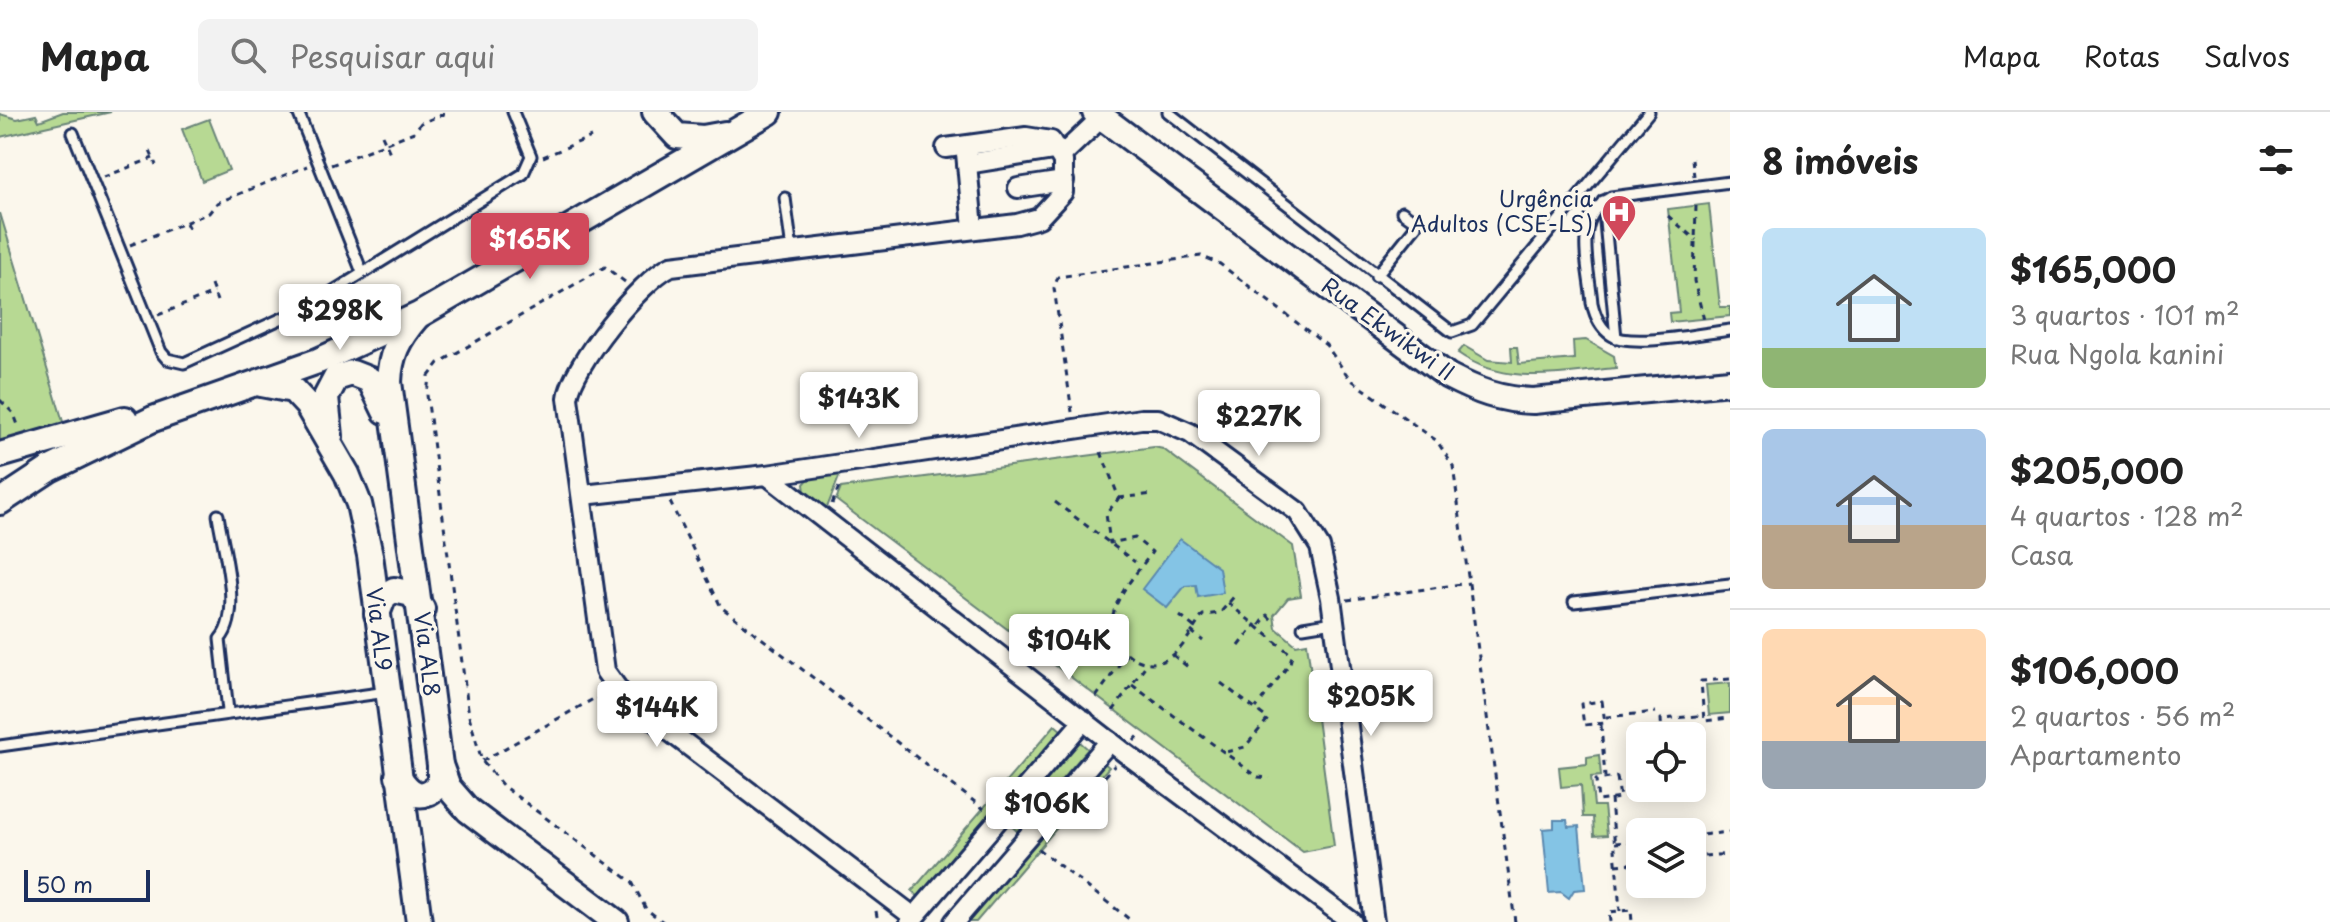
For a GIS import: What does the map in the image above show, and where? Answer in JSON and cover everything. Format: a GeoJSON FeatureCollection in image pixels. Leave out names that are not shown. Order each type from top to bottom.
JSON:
{"type":"FeatureCollection","features":[{"type":"Feature","properties":{"kind":"street"},"geometry":{"type":"LineString","coordinates":[[655,112],[677,136],[703,138],[740,130]]}},
{"type":"Feature","properties":{"kind":"street"},"geometry":{"type":"LineString","coordinates":[[0,502],[102,442],[153,419],[259,383],[419,315],[769,112]]}},
{"type":"Feature","properties":{"kind":"street"},"geometry":{"type":"LineString","coordinates":[[946,148],[966,155],[1060,152],[1099,114]]}},
{"type":"Feature","properties":{"kind":"street","name":"Rua Ekwikwi II"},"geometry":{"type":"LineString","coordinates":[[1099,114],[1448,376],[1479,392],[1506,400],[1533,401],[1730,382]]}},
{"type":"Feature","properties":{"kind":"street"},"geometry":{"type":"LineString","coordinates":[[1060,152],[1063,192],[1056,204],[1039,218],[671,266],[658,272],[578,369],[569,387],[569,409],[605,671],[611,683],[623,696],[912,920],[1084,720]]}},
{"type":"Feature","properties":{"kind":"street"},"geometry":{"type":"LineString","coordinates":[[966,155],[973,228]]}},
{"type":"Feature","properties":{"kind":"street"},"geometry":{"type":"LineString","coordinates":[[1018,188],[1064,181]]}},
{"type":"Feature","properties":{"kind":"street","name":"Via AL8"},"geometry":{"type":"LineString","coordinates":[[419,315],[398,340],[390,361],[393,436],[422,609],[440,765],[448,787],[468,810],[616,922]]}},
{"type":"Feature","properties":{"kind":"street"},"geometry":{"type":"LineString","coordinates":[[333,450],[326,397],[336,378],[352,373],[370,380],[393,436]]}},
{"type":"Feature","properties":{"kind":"street","name":"Via AL9"},"geometry":{"type":"LineString","coordinates":[[259,383],[281,385],[301,396],[333,450],[359,504],[419,922]]}},
{"type":"Feature","properties":{"kind":"street"},"geometry":{"type":"LineString","coordinates":[[0,455],[231,392]]}},
{"type":"Feature","properties":{"kind":"street"},"geometry":{"type":"LineString","coordinates":[[583,495],[767,475],[1158,419],[1190,433],[1298,512],[1308,523],[1320,547],[1334,622],[1374,922]]}},
{"type":"Feature","properties":{"kind":"street"},"geometry":{"type":"LineString","coordinates":[[767,475],[1110,741],[1352,922]]}},
{"type":"Feature","properties":{"kind":"street"},"geometry":{"type":"LineString","coordinates":[[377,614],[384,596],[394,590],[412,594],[422,609]]}},
{"type":"Feature","properties":{"kind":"street"},"geometry":{"type":"LineString","coordinates":[[954,922],[1110,741]]}},
{"type":"Feature","properties":{"kind":"street"},"geometry":{"type":"LineString","coordinates":[[398,776],[409,792],[418,797],[430,794],[440,784],[440,765]]}},
{"type":"Feature","properties":{"kind":"street"},"geometry":{"type":"LineString","coordinates":[[962,865],[987,883]]}},
{"type":"Feature","properties":{"kind":"lane"},"geometry":{"type":"LineString","coordinates":[[298,112],[362,272]]}},
{"type":"Feature","properties":{"kind":"lane"},"geometry":{"type":"LineString","coordinates":[[73,133],[167,359],[184,363],[268,327],[523,174],[531,156],[513,112]]}},
{"type":"Feature","properties":{"kind":"lane"},"geometry":{"type":"LineString","coordinates":[[1168,112],[1452,332],[1472,325],[1649,112]]}},
{"type":"Feature","properties":{"kind":"lane"},"geometry":{"type":"LineString","coordinates":[[1730,182],[1640,191],[1603,201],[1589,214],[1586,226],[1592,303],[1601,326],[1616,338],[1634,340],[1730,330]]}},
{"type":"Feature","properties":{"kind":"lane"},"geometry":{"type":"LineString","coordinates":[[785,198],[792,250]]}},
{"type":"Feature","properties":{"kind":"lane"},"geometry":{"type":"LineString","coordinates":[[1603,201],[1616,338]]}},
{"type":"Feature","properties":{"kind":"lane"},"geometry":{"type":"LineString","coordinates":[[1376,276],[1416,226],[1416,222],[1402,212]]}},
{"type":"Feature","properties":{"kind":"lane"},"geometry":{"type":"LineString","coordinates":[[218,515],[233,614],[228,630],[220,639],[228,711]]}},
{"type":"Feature","properties":{"kind":"lane"},"geometry":{"type":"LineString","coordinates":[[1574,602],[1730,584]]}},
{"type":"Feature","properties":{"kind":"lane"},"geometry":{"type":"LineString","coordinates":[[1303,627],[1334,622]]}},
{"type":"Feature","properties":{"kind":"lane"},"geometry":{"type":"LineString","coordinates":[[0,746],[228,711],[387,692]]}},
{"type":"Feature","properties":{"kind":"path"},"geometry":{"type":"LineString","coordinates":[[327,167],[449,112]]}},
{"type":"Feature","properties":{"kind":"path"},"geometry":{"type":"LineString","coordinates":[[382,135],[390,153]]}},
{"type":"Feature","properties":{"kind":"path"},"geometry":{"type":"LineString","coordinates":[[539,159],[591,137]]}},
{"type":"Feature","properties":{"kind":"path"},"geometry":{"type":"LineString","coordinates":[[150,151],[156,165]]}},
{"type":"Feature","properties":{"kind":"path"},"geometry":{"type":"LineString","coordinates":[[99,179],[153,158]]}},
{"type":"Feature","properties":{"kind":"path"},"geometry":{"type":"LineString","coordinates":[[1692,159],[1694,178]]}},
{"type":"Feature","properties":{"kind":"path"},"geometry":{"type":"LineString","coordinates":[[127,247],[209,213],[217,203],[307,166]]}},
{"type":"Feature","properties":{"kind":"path"},"geometry":{"type":"LineString","coordinates":[[1696,206],[1694,281],[1704,323]]}},
{"type":"Feature","properties":{"kind":"path"},"geometry":{"type":"LineString","coordinates":[[178,216],[181,225]]}},
{"type":"Feature","properties":{"kind":"path"},"geometry":{"type":"LineString","coordinates":[[1668,216],[1696,240]]}},
{"type":"Feature","properties":{"kind":"path"},"geometry":{"type":"LineString","coordinates":[[186,223],[191,233]]}},
{"type":"Feature","properties":{"kind":"path"},"geometry":{"type":"LineString","coordinates":[[1072,412],[1054,288],[1058,277],[1183,258],[1211,259],[1326,345],[1350,379],[1437,441],[1453,466],[1515,922]]}},
{"type":"Feature","properties":{"kind":"path"},"geometry":{"type":"LineString","coordinates":[[640,292],[605,267],[453,354],[429,376],[427,395],[469,716],[482,761],[503,786],[632,882],[646,909],[663,922]]}},
{"type":"Feature","properties":{"kind":"path"},"geometry":{"type":"LineString","coordinates":[[211,285],[217,301]]}},
{"type":"Feature","properties":{"kind":"path"},"geometry":{"type":"LineString","coordinates":[[155,317],[214,293]]}},
{"type":"Feature","properties":{"kind":"path"},"geometry":{"type":"LineString","coordinates":[[0,400],[14,414]]}},
{"type":"Feature","properties":{"kind":"path"},"geometry":{"type":"LineString","coordinates":[[1101,452],[1119,498]]}},
{"type":"Feature","properties":{"kind":"path"},"geometry":{"type":"LineString","coordinates":[[830,508],[843,476]]}},
{"type":"Feature","properties":{"kind":"path"},"geometry":{"type":"LineString","coordinates":[[1110,543],[1106,514],[1119,498],[1153,494]]}},
{"type":"Feature","properties":{"kind":"path"},"geometry":{"type":"LineString","coordinates":[[668,498],[721,607],[991,814]]}},
{"type":"Feature","properties":{"kind":"path"},"geometry":{"type":"LineString","coordinates":[[1055,502],[1135,562]]}},
{"type":"Feature","properties":{"kind":"path"},"geometry":{"type":"LineString","coordinates":[[1110,543],[1135,538],[1152,552],[1114,611],[1113,634],[1127,654],[1148,662],[1173,655],[1203,615],[1220,613],[1237,593]]}},
{"type":"Feature","properties":{"kind":"path"},"geometry":{"type":"LineString","coordinates":[[1347,600],[1469,583]]}},
{"type":"Feature","properties":{"kind":"path"},"geometry":{"type":"LineString","coordinates":[[1228,602],[1289,650],[1293,659],[1256,708]]}},
{"type":"Feature","properties":{"kind":"path"},"geometry":{"type":"LineString","coordinates":[[1239,646],[1267,615],[1273,621]]}},
{"type":"Feature","properties":{"kind":"path"},"geometry":{"type":"LineString","coordinates":[[1180,616],[1203,641]]}},
{"type":"Feature","properties":{"kind":"path"},"geometry":{"type":"LineString","coordinates":[[1096,697],[1127,654]]}},
{"type":"Feature","properties":{"kind":"path"},"geometry":{"type":"LineString","coordinates":[[1173,655],[1188,667]]}},
{"type":"Feature","properties":{"kind":"path"},"geometry":{"type":"LineString","coordinates":[[1113,711],[1148,662]]}},
{"type":"Feature","properties":{"kind":"path"},"geometry":{"type":"LineString","coordinates":[[1730,679],[1701,681],[1704,721],[1730,718]]}},
{"type":"Feature","properties":{"kind":"path"},"geometry":{"type":"LineString","coordinates":[[1219,749],[1226,753],[1245,747],[1268,719],[1221,683]]}},
{"type":"Feature","properties":{"kind":"path"},"geometry":{"type":"LineString","coordinates":[[1132,685],[1258,777],[1270,778]]}},
{"type":"Feature","properties":{"kind":"path"},"geometry":{"type":"LineString","coordinates":[[482,761],[597,697]]}},
{"type":"Feature","properties":{"kind":"path"},"geometry":{"type":"LineString","coordinates":[[1602,701],[1605,723],[1584,725],[1581,704],[1602,701]]}},
{"type":"Feature","properties":{"kind":"path"},"geometry":{"type":"LineString","coordinates":[[1606,717],[1656,712]]}},
{"type":"Feature","properties":{"kind":"path"},"geometry":{"type":"LineString","coordinates":[[1661,722],[1661,719],[1697,716],[1698,722]]}},
{"type":"Feature","properties":{"kind":"path"},"geometry":{"type":"LineString","coordinates":[[1601,724],[1605,777]]}},
{"type":"Feature","properties":{"kind":"path"},"geometry":{"type":"LineString","coordinates":[[1617,777],[1620,798],[1611,799],[1598,801],[1596,780],[1617,777]]}},
{"type":"Feature","properties":{"kind":"path"},"geometry":{"type":"LineString","coordinates":[[1611,799],[1620,911]]}},
{"type":"Feature","properties":{"kind":"path"},"geometry":{"type":"LineString","coordinates":[[1706,834],[1730,832]]}},
{"type":"Feature","properties":{"kind":"path"},"geometry":{"type":"LineString","coordinates":[[1615,843],[1626,842]]}},
{"type":"Feature","properties":{"kind":"path"},"geometry":{"type":"LineString","coordinates":[[1032,844],[1133,922]]}},
{"type":"Feature","properties":{"kind":"path"},"geometry":{"type":"LineString","coordinates":[[1706,856],[1730,854]]}},
{"type":"Feature","properties":{"kind":"path"},"geometry":{"type":"LineString","coordinates":[[1616,865],[1626,864]]}},
{"type":"Feature","properties":{"kind":"path"},"geometry":{"type":"LineString","coordinates":[[1610,922],[1609,912],[1631,910],[1632,922]]}},
{"type":"Feature","properties":{"kind":"green space"},"geometry":{"type":"Polygon","coordinates":[[[63,112],[111,112],[0,137],[0,114],[17,119],[36,115],[39,121],[63,112]]]}},
{"type":"Feature","properties":{"kind":"green space"},"geometry":{"type":"Polygon","coordinates":[[[209,119],[229,170],[202,181],[182,129],[209,119]]]}},
{"type":"Feature","properties":{"kind":"green space"},"geometry":{"type":"Polygon","coordinates":[[[1709,204],[1720,307],[1730,307],[1730,316],[1670,322],[1669,313],[1679,312],[1668,209],[1709,204]]]}},
{"type":"Feature","properties":{"kind":"green space"},"geometry":{"type":"Polygon","coordinates":[[[0,213],[64,425],[0,443],[0,213]]]}},
{"type":"Feature","properties":{"kind":"green space"},"geometry":{"type":"Polygon","coordinates":[[[1586,340],[1614,356],[1616,368],[1515,374],[1476,364],[1458,353],[1464,346],[1488,360],[1512,362],[1511,347],[1517,347],[1519,364],[1574,359],[1573,341],[1586,340]]]}},
{"type":"Feature","properties":{"kind":"green space"},"geometry":{"type":"Polygon","coordinates":[[[1154,447],[1163,449],[1293,546],[1301,596],[1288,598],[1274,615],[1276,628],[1296,645],[1307,643],[1334,846],[1303,852],[836,500],[841,488],[1154,447]]]}},
{"type":"Feature","properties":{"kind":"green space"},"geometry":{"type":"Polygon","coordinates":[[[841,472],[826,510],[805,492],[804,484],[812,475],[841,472]]]}},
{"type":"Feature","properties":{"kind":"green space"},"geometry":{"type":"Polygon","coordinates":[[[1730,683],[1730,713],[1709,715],[1706,685],[1730,683]]]}},
{"type":"Feature","properties":{"kind":"green space"},"geometry":{"type":"Polygon","coordinates":[[[1055,725],[1062,731],[919,897],[912,891],[1055,725]]]}},
{"type":"Feature","properties":{"kind":"green space"},"geometry":{"type":"Polygon","coordinates":[[[1080,742],[1088,749],[1017,831],[1009,824],[1080,742]]]}},
{"type":"Feature","properties":{"kind":"green space"},"geometry":{"type":"Polygon","coordinates":[[[1599,755],[1601,776],[1591,777],[1594,806],[1604,806],[1607,835],[1594,836],[1593,817],[1583,817],[1581,785],[1561,787],[1559,767],[1587,764],[1587,757],[1599,755]]]}},
{"type":"Feature","properties":{"kind":"green space"},"geometry":{"type":"Polygon","coordinates":[[[1103,762],[1109,767],[976,922],[964,922],[1103,762]]]}},
{"type":"Feature","properties":{"kind":"water"},"geometry":{"type":"Polygon","coordinates":[[[1180,539],[1219,568],[1223,593],[1198,597],[1196,585],[1185,586],[1167,608],[1142,589],[1180,539]]]}},
{"type":"Feature","properties":{"kind":"water"},"geometry":{"type":"Polygon","coordinates":[[[1554,820],[1567,820],[1568,827],[1579,826],[1585,889],[1574,890],[1569,898],[1561,892],[1549,893],[1543,829],[1554,828],[1554,820]]]}},
{"type":"Feature","properties":{"kind":"place","name":"Urgência Adultos (CSE-LS)"},"geometry":{"type":"Point","coordinates":[1619,243]}}]}
